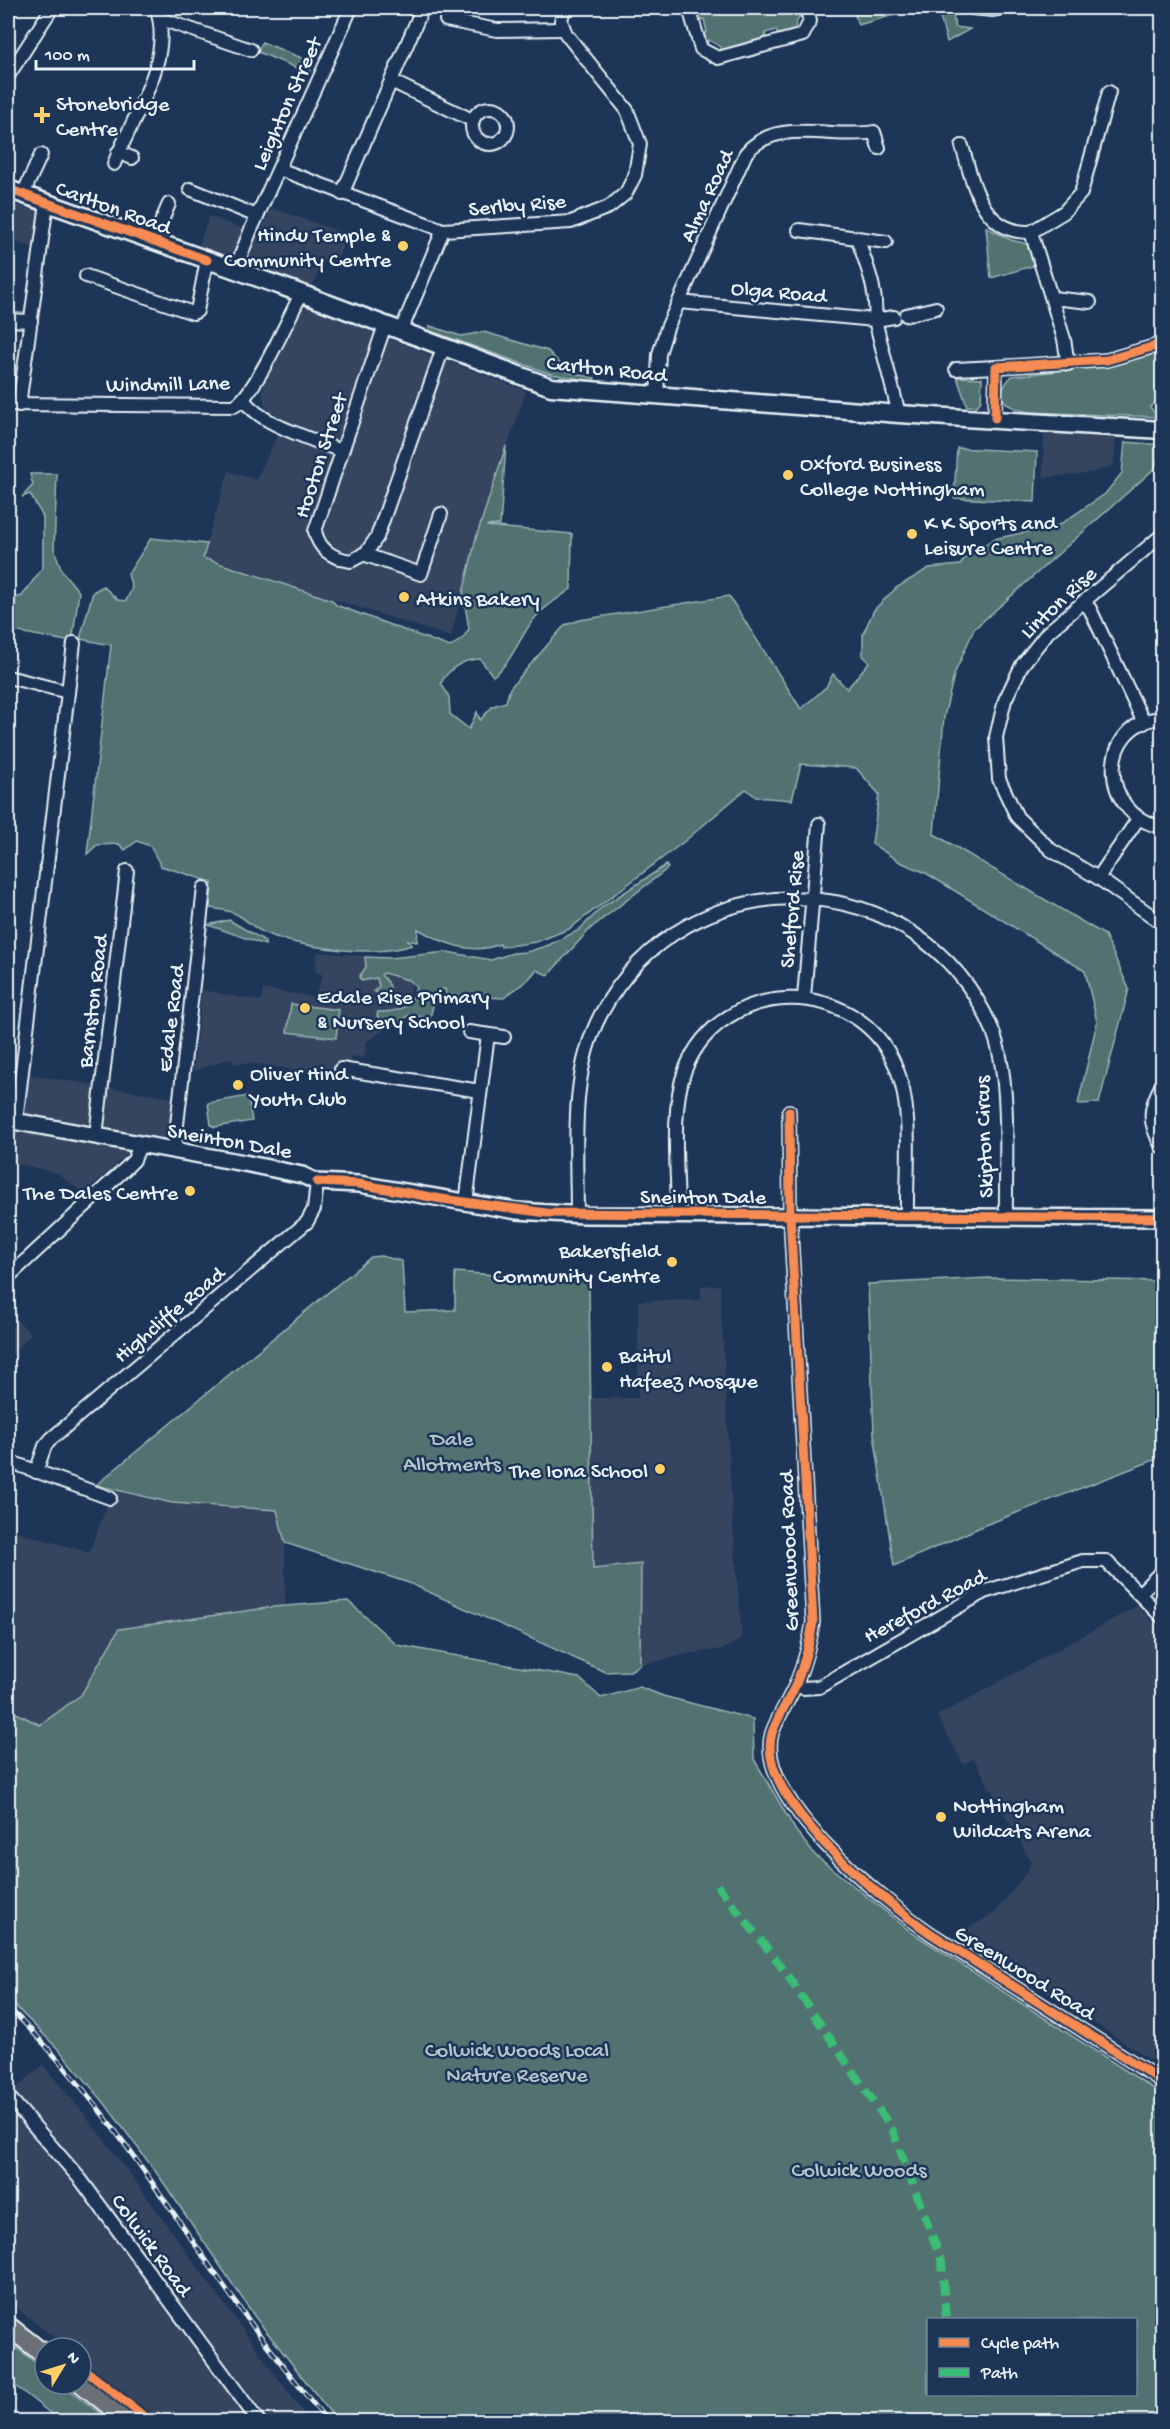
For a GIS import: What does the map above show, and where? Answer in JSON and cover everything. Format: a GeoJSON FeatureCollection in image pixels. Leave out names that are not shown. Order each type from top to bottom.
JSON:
{"type":"FeatureCollection","features":[{"type":"Feature","properties":{"kind":"main road","name":"Carlton Road"},"geometry":{"type":"LineString","coordinates":[[15,192],[301,294],[551,387],[657,397],[1162,430]]}},
{"type":"Feature","properties":{"kind":"main road"},"geometry":{"type":"LineString","coordinates":[[8,2326],[33,2346]]}},
{"type":"Feature","properties":{"kind":"main road"},"geometry":{"type":"LineString","coordinates":[[93,2392],[130,2421]]}},
{"type":"Feature","properties":{"kind":"street"},"geometry":{"type":"LineString","coordinates":[[8,76],[52,8]]}},
{"type":"Feature","properties":{"kind":"street","name":"Leighton Street"},"geometry":{"type":"LineString","coordinates":[[235,270],[351,8]]}},
{"type":"Feature","properties":{"kind":"street"},"geometry":{"type":"LineString","coordinates":[[446,20],[497,30],[563,29],[561,21],[564,8]]}},
{"type":"Feature","properties":{"kind":"street"},"geometry":{"type":"LineString","coordinates":[[689,8],[700,49],[718,58],[803,35],[810,21],[806,8]]}},
{"type":"Feature","properties":{"kind":"street"},"geometry":{"type":"LineString","coordinates":[[972,8],[993,10],[1004,8]]}},
{"type":"Feature","properties":{"kind":"street"},"geometry":{"type":"LineString","coordinates":[[342,194],[391,81],[417,9]]}},
{"type":"Feature","properties":{"kind":"street"},"geometry":{"type":"LineString","coordinates":[[132,158],[116,158],[161,56],[159,13],[251,50]]}},
{"type":"Feature","properties":{"kind":"street","name":"Serlby Rise"},"geometry":{"type":"LineString","coordinates":[[443,230],[571,222],[609,207],[626,193],[635,175],[640,144],[627,110],[563,29]]}},
{"type":"Feature","properties":{"kind":"street"},"geometry":{"type":"LineString","coordinates":[[391,81],[472,120]]}},
{"type":"Feature","properties":{"kind":"street"},"geometry":{"type":"LineString","coordinates":[[962,146],[982,207],[1000,223],[1017,231],[1031,232],[1064,212],[1081,193],[1109,92]]}},
{"type":"Feature","properties":{"kind":"street","name":"Alma Road"},"geometry":{"type":"LineString","coordinates":[[657,397],[659,354],[679,302],[746,153],[756,141],[783,132],[850,136],[874,132],[879,148]]}},
{"type":"Feature","properties":{"kind":"street"},"geometry":{"type":"LineString","coordinates":[[15,192],[40,155]]}},
{"type":"Feature","properties":{"kind":"street"},"geometry":{"type":"LineString","coordinates":[[279,169],[443,230],[401,332]]}},
{"type":"Feature","properties":{"kind":"street"},"geometry":{"type":"LineString","coordinates":[[190,189],[205,189],[257,216]]}},
{"type":"Feature","properties":{"kind":"street"},"geometry":{"type":"LineString","coordinates":[[13,404],[31,321],[48,203]]}},
{"type":"Feature","properties":{"kind":"street"},"geometry":{"type":"LineString","coordinates":[[153,241],[169,204]]}},
{"type":"Feature","properties":{"kind":"street"},"geometry":{"type":"LineString","coordinates":[[799,230],[858,240],[886,242]]}},
{"type":"Feature","properties":{"kind":"street"},"geometry":{"type":"LineString","coordinates":[[1031,232],[1064,339],[1068,364]]}},
{"type":"Feature","properties":{"kind":"street"},"geometry":{"type":"LineString","coordinates":[[858,240],[874,288],[877,302],[875,320],[899,414]]}},
{"type":"Feature","properties":{"kind":"street"},"geometry":{"type":"LineString","coordinates":[[86,276],[193,313],[197,311],[207,260]]}},
{"type":"Feature","properties":{"kind":"street"},"geometry":{"type":"LineString","coordinates":[[1052,298],[1084,300],[1082,286]]}},
{"type":"Feature","properties":{"kind":"street","name":"Windmill Lane"},"geometry":{"type":"LineString","coordinates":[[13,404],[234,406],[244,400],[301,294]]}},
{"type":"Feature","properties":{"kind":"street","name":"Olga Road"},"geometry":{"type":"LineString","coordinates":[[679,302],[875,320],[936,308]]}},
{"type":"Feature","properties":{"kind":"street"},"geometry":{"type":"LineString","coordinates":[[8,320],[31,321]]}},
{"type":"Feature","properties":{"kind":"street","name":"Hooton Street"},"geometry":{"type":"LineString","coordinates":[[363,554],[351,561],[329,555],[316,540],[315,531],[385,325]]}},
{"type":"Feature","properties":{"kind":"street"},"geometry":{"type":"LineString","coordinates":[[956,369],[1107,360],[1162,344]]}},
{"type":"Feature","properties":{"kind":"street"},"geometry":{"type":"LineString","coordinates":[[441,514],[421,574],[363,554],[377,537],[443,348]]}},
{"type":"Feature","properties":{"kind":"street"},"geometry":{"type":"LineString","coordinates":[[995,418],[996,367]]}},
{"type":"Feature","properties":{"kind":"street"},"geometry":{"type":"LineString","coordinates":[[244,400],[249,408],[285,429],[341,451]]}},
{"type":"Feature","properties":{"kind":"street","name":"Linton Rise"},"geometry":{"type":"LineString","coordinates":[[1161,540],[1048,632],[1022,665],[1005,700],[996,737],[999,779],[1017,817],[1051,850],[1098,878],[1162,923]]}},
{"type":"Feature","properties":{"kind":"street"},"geometry":{"type":"LineString","coordinates":[[1083,602],[1090,609],[1144,723]]}},
{"type":"Feature","properties":{"kind":"street"},"geometry":{"type":"LineString","coordinates":[[12,1121],[74,643]]}},
{"type":"Feature","properties":{"kind":"street"},"geometry":{"type":"LineString","coordinates":[[8,677],[68,692]]}},
{"type":"Feature","properties":{"kind":"street"},"geometry":{"type":"LineString","coordinates":[[1162,718],[1144,723],[1122,741],[1113,769],[1119,797],[1138,819],[1162,827]]}},
{"type":"Feature","properties":{"kind":"street"},"geometry":{"type":"LineString","coordinates":[[1098,878],[1138,819]]}},
{"type":"Feature","properties":{"kind":"street","name":"Shelford Rise"},"geometry":{"type":"LineString","coordinates":[[804,997],[819,824]]}},
{"type":"Feature","properties":{"kind":"street","name":"Barnston Road"},"geometry":{"type":"LineString","coordinates":[[96,1136],[127,871]]}},
{"type":"Feature","properties":{"kind":"street","name":"Edale Road"},"geometry":{"type":"LineString","coordinates":[[174,1151],[204,888]]}},
{"type":"Feature","properties":{"kind":"street","name":"Skipton Circus"},"geometry":{"type":"LineString","coordinates":[[577,1214],[577,1108],[585,1060],[601,1015],[630,970],[675,933],[716,911],[761,899],[811,897],[853,904],[899,923],[935,949],[963,978],[980,1005],[993,1031],[1004,1084],[1006,1218]]}},
{"type":"Feature","properties":{"kind":"street"},"geometry":{"type":"LineString","coordinates":[[678,1215],[677,1110],[685,1070],[699,1047],[729,1018],[751,1005],[804,997],[838,1006],[876,1035],[896,1066],[906,1104],[907,1216]]}},
{"type":"Feature","properties":{"kind":"street"},"geometry":{"type":"LineString","coordinates":[[469,1032],[504,1037]]}},
{"type":"Feature","properties":{"kind":"street"},"geometry":{"type":"LineString","coordinates":[[466,1203],[488,1035]]}},
{"type":"Feature","properties":{"kind":"street"},"geometry":{"type":"LineString","coordinates":[[342,1069],[356,1066],[480,1090]]}},
{"type":"Feature","properties":{"kind":"street"},"geometry":{"type":"LineString","coordinates":[[1162,1084],[1159,1098],[1150,1118],[1162,1147]]}},
{"type":"Feature","properties":{"kind":"street","name":"Greenwood Road"},"geometry":{"type":"LineString","coordinates":[[789,1111],[790,1215],[813,1622],[810,1641],[796,1684],[772,1734],[772,1762],[793,1803],[829,1849],[886,1900],[930,1933],[1162,2081]]}},
{"type":"Feature","properties":{"kind":"street","name":"Sneinton Dale"},"geometry":{"type":"LineString","coordinates":[[12,1121],[302,1175],[317,1182],[359,1184],[517,1211],[577,1214],[1162,1218]]}},
{"type":"Feature","properties":{"kind":"street"},"geometry":{"type":"LineString","coordinates":[[8,1277],[134,1160],[140,1145]]}},
{"type":"Feature","properties":{"kind":"street","name":"Highcliffe Road"},"geometry":{"type":"LineString","coordinates":[[36,1472],[45,1446],[52,1438],[307,1222],[314,1209],[317,1182]]}},
{"type":"Feature","properties":{"kind":"street"},"geometry":{"type":"LineString","coordinates":[[8,1461],[110,1498]]}},
{"type":"Feature","properties":{"kind":"street","name":"Hereford Road"},"geometry":{"type":"LineString","coordinates":[[796,1684],[803,1688],[819,1687],[984,1592],[1083,1561],[1106,1561],[1162,1617]]}},
{"type":"Feature","properties":{"kind":"street"},"geometry":{"type":"LineString","coordinates":[[1140,1593],[1162,1572]]}},
{"type":"Feature","properties":{"kind":"street","name":"Colwick Road"},"geometry":{"type":"LineString","coordinates":[[8,2096],[81,2180],[259,2421]]}},
{"type":"Feature","properties":{"kind":"shaded area"},"geometry":{"type":"Polygon","coordinates":[[[8,202],[42,213],[35,248],[8,240],[8,202]]]}},
{"type":"Feature","properties":{"kind":"shaded area"},"geometry":{"type":"Polygon","coordinates":[[[272,208],[347,234],[336,264],[323,260],[312,289],[198,248],[209,216],[259,235],[272,208]]]}},
{"type":"Feature","properties":{"kind":"shaded area"},"geometry":{"type":"Polygon","coordinates":[[[304,306],[526,391],[476,538],[451,637],[202,557],[229,471],[256,480],[285,420],[265,408],[262,389],[304,306]]]}},
{"type":"Feature","properties":{"kind":"shaded area"},"geometry":{"type":"Polygon","coordinates":[[[1044,429],[1116,436],[1114,465],[1095,472],[1043,478],[1044,429]]]}},
{"type":"Feature","properties":{"kind":"shaded area","name":"Edale Rise Primary & Nursery School"},"geometry":{"type":"Polygon","coordinates":[[[317,952],[390,958],[413,956],[409,1015],[367,1041],[364,1058],[352,1056],[349,1063],[322,1074],[251,1063],[234,1064],[231,1058],[193,1071],[202,990],[261,1001],[263,989],[314,997],[323,975],[315,971],[317,952]]]}},
{"type":"Feature","properties":{"kind":"shaded area"},"geometry":{"type":"Polygon","coordinates":[[[8,1071],[174,1098],[169,1143],[141,1141],[84,1194],[57,1173],[8,1162],[8,1071]]]}},
{"type":"Feature","properties":{"kind":"shaded area","name":"The Iona School"},"geometry":{"type":"Polygon","coordinates":[[[720,1285],[732,1511],[742,1639],[723,1649],[692,1653],[640,1665],[641,1565],[593,1570],[590,1398],[638,1398],[638,1301],[701,1300],[701,1286],[720,1285]]]}},
{"type":"Feature","properties":{"kind":"shaded area"},"geometry":{"type":"Polygon","coordinates":[[[18,1321],[31,1334],[8,1359],[8,1331],[18,1321]]]}},
{"type":"Feature","properties":{"kind":"shaded area"},"geometry":{"type":"Polygon","coordinates":[[[113,1490],[172,1503],[277,1510],[285,1543],[285,1606],[119,1629],[81,1695],[40,1726],[8,1709],[8,1529],[89,1553],[113,1490]]]}},
{"type":"Feature","properties":{"kind":"shaded area"},"geometry":{"type":"Polygon","coordinates":[[[1137,1606],[1162,1632],[1162,2067],[986,1953],[967,1929],[995,1913],[1028,1870],[1031,1862],[974,1759],[963,1764],[937,1716],[1137,1606]]]}},
{"type":"Feature","properties":{"kind":"shaded area"},"geometry":{"type":"Polygon","coordinates":[[[43,2065],[131,2175],[309,2421],[160,2421],[93,2368],[93,2336],[52,2336],[8,2301],[8,2088],[13,2091],[43,2065]]]}},
{"type":"Feature","properties":{"kind":"green space"},"geometry":{"type":"Polygon","coordinates":[[[701,8],[804,8],[807,21],[799,17],[795,26],[802,30],[779,39],[776,30],[765,33],[767,42],[717,55],[721,47],[709,40],[704,49],[699,35],[707,32],[704,19],[695,21],[693,11],[701,8]]]}},
{"type":"Feature","properties":{"kind":"green space"},"geometry":{"type":"Polygon","coordinates":[[[853,8],[919,8],[858,25],[853,8]]]}},
{"type":"Feature","properties":{"kind":"green space"},"geometry":{"type":"Polygon","coordinates":[[[953,15],[955,27],[970,29],[947,42],[940,17],[953,15]]]}},
{"type":"Feature","properties":{"kind":"green space"},"geometry":{"type":"Polygon","coordinates":[[[262,42],[314,63],[309,73],[258,52],[262,42]]]}},
{"type":"Feature","properties":{"kind":"green space"},"geometry":{"type":"Polygon","coordinates":[[[986,227],[1011,240],[1027,244],[1036,265],[991,278],[986,227]]]}},
{"type":"Feature","properties":{"kind":"green space"},"geometry":{"type":"Polygon","coordinates":[[[430,326],[461,336],[484,332],[548,351],[568,372],[595,378],[594,381],[551,374],[428,330],[430,326]]]}},
{"type":"Feature","properties":{"kind":"green space"},"geometry":{"type":"Polygon","coordinates":[[[1162,351],[1162,397],[1150,407],[1158,417],[1030,412],[1008,405],[1002,396],[1012,376],[1098,367],[1162,351]]]}},
{"type":"Feature","properties":{"kind":"green space"},"geometry":{"type":"Polygon","coordinates":[[[957,377],[982,378],[981,401],[977,406],[967,406],[957,377]]]}},
{"type":"Feature","properties":{"kind":"green space"},"geometry":{"type":"Polygon","coordinates":[[[1125,442],[1162,445],[1155,468],[974,629],[954,675],[944,717],[934,834],[1105,935],[1129,989],[1099,1103],[1078,1104],[1097,1022],[1085,971],[926,873],[900,862],[872,844],[879,794],[856,768],[801,764],[792,800],[756,797],[746,789],[686,840],[569,929],[536,942],[501,947],[500,944],[478,949],[457,946],[418,929],[417,942],[408,940],[412,945],[397,949],[338,950],[298,943],[261,931],[232,912],[210,908],[212,882],[161,866],[150,846],[137,841],[125,850],[119,844],[97,845],[87,854],[111,645],[80,639],[93,592],[103,586],[118,600],[126,601],[132,588],[128,574],[151,538],[207,544],[203,558],[332,600],[336,605],[450,647],[463,638],[469,629],[463,593],[476,538],[506,446],[500,525],[486,526],[572,534],[571,589],[538,615],[511,657],[493,676],[480,659],[463,663],[448,673],[441,683],[449,697],[450,714],[469,729],[477,712],[480,720],[493,706],[506,702],[510,688],[565,625],[580,620],[729,596],[801,709],[826,687],[833,674],[847,689],[869,662],[863,656],[863,634],[874,610],[896,588],[929,568],[960,565],[968,554],[994,539],[1059,525],[1105,494],[1122,473],[1125,442]]]}},
{"type":"Feature","properties":{"kind":"green space"},"geometry":{"type":"Polygon","coordinates":[[[957,448],[1037,452],[1035,502],[954,498],[957,448]]]}},
{"type":"Feature","properties":{"kind":"green space"},"geometry":{"type":"Polygon","coordinates":[[[30,474],[57,474],[54,549],[62,571],[79,592],[72,642],[8,630],[8,599],[22,596],[43,567],[43,517],[30,494],[22,497],[33,485],[30,474]]]}},
{"type":"Feature","properties":{"kind":"green space"},"geometry":{"type":"Polygon","coordinates":[[[666,865],[668,868],[591,928],[548,975],[536,970],[504,998],[446,995],[445,989],[437,990],[430,1018],[409,1015],[390,1027],[377,1016],[378,1012],[403,1008],[411,1000],[416,986],[408,980],[384,973],[381,975],[391,991],[390,998],[387,999],[374,991],[379,986],[377,978],[362,981],[359,977],[366,967],[365,957],[390,958],[447,952],[491,960],[549,945],[579,930],[602,907],[666,865]]]}},
{"type":"Feature","properties":{"kind":"green space"},"geometry":{"type":"Polygon","coordinates":[[[229,920],[265,941],[265,945],[208,925],[229,920]]]}},
{"type":"Feature","properties":{"kind":"green space"},"geometry":{"type":"Polygon","coordinates":[[[291,1004],[339,1010],[336,1038],[287,1032],[291,1004]]]}},
{"type":"Feature","properties":{"kind":"green space"},"geometry":{"type":"Polygon","coordinates":[[[248,1096],[252,1121],[215,1127],[211,1125],[208,1103],[248,1096]]]}},
{"type":"Feature","properties":{"kind":"green space","name":"Dale Allotments"},"geometry":{"type":"Polygon","coordinates":[[[381,1256],[402,1261],[405,1312],[455,1310],[455,1272],[589,1282],[593,1569],[641,1564],[640,1665],[630,1671],[605,1672],[409,1583],[285,1543],[277,1510],[172,1503],[96,1485],[371,1257],[381,1256]]]}},
{"type":"Feature","properties":{"kind":"green space"},"geometry":{"type":"Polygon","coordinates":[[[989,1278],[1162,1281],[1162,1457],[985,1525],[894,1566],[874,1434],[868,1284],[989,1278]]]}},
{"type":"Feature","properties":{"kind":"green space","name":"Colwick Woods Local Nature Reserve"},"geometry":{"type":"Polygon","coordinates":[[[348,1601],[397,1645],[579,1678],[601,1698],[640,1687],[663,1696],[753,1719],[754,1759],[796,1831],[815,1855],[911,1932],[1162,2094],[1162,2421],[337,2421],[255,2317],[161,2179],[103,2101],[61,2052],[8,1999],[12,1973],[8,1969],[8,1709],[40,1725],[81,1695],[119,1629],[273,1607],[348,1601]]]}},
{"type":"Feature","properties":{"kind":"green space"},"geometry":{"type":"Polygon","coordinates":[[[8,2341],[33,2361],[33,2396],[78,2396],[110,2421],[63,2421],[51,2413],[60,2421],[8,2380],[8,2341]]]}},
{"type":"Feature","properties":{"kind":"railway"},"geometry":{"type":"LineString","coordinates":[[8,2007],[41,2041],[101,2112],[247,2318],[328,2422]]}},
{"type":"Feature","properties":{"kind":"marked path"},"geometry":{"type":"LineString","coordinates":[[717,1885],[778,1962],[892,2129],[942,2262],[946,2318]]}},
{"type":"Feature","properties":{"kind":"cycle path"},"geometry":{"type":"LineString","coordinates":[[8,189],[207,260]]}},
{"type":"Feature","properties":{"kind":"cycle path"},"geometry":{"type":"LineString","coordinates":[[995,418],[996,367],[1107,360],[1162,344]]}},
{"type":"Feature","properties":{"kind":"cycle path"},"geometry":{"type":"LineString","coordinates":[[789,1111],[790,1215],[813,1622],[799,1676],[772,1733],[771,1759],[782,1787],[802,1816],[827,1845],[883,1897],[930,1933],[1162,2081]]}},
{"type":"Feature","properties":{"kind":"cycle path"},"geometry":{"type":"LineString","coordinates":[[317,1182],[359,1184],[442,1199],[547,1213],[1162,1218]]}},
{"type":"Feature","properties":{"kind":"cycle path"},"geometry":{"type":"LineString","coordinates":[[93,2376],[151,2422]]}},
{"type":"Feature","properties":{"kind":"place","name":"Stonebridge Centre"},"geometry":{"type":"Point","coordinates":[42,115]}},
{"type":"Feature","properties":{"kind":"place","name":"Hindu Temple & Community Centre"},"geometry":{"type":"Point","coordinates":[403,246]}},
{"type":"Feature","properties":{"kind":"place","name":"Oxford Business College Nottingham"},"geometry":{"type":"Point","coordinates":[788,475]}},
{"type":"Feature","properties":{"kind":"place","name":"K K Sports and Leisure Centre"},"geometry":{"type":"Point","coordinates":[912,534]}},
{"type":"Feature","properties":{"kind":"place","name":"Atkins Bakery"},"geometry":{"type":"Point","coordinates":[404,597]}},
{"type":"Feature","properties":{"kind":"place","name":"Edale Rise Primary & Nursery School"},"geometry":{"type":"Point","coordinates":[305,1008]}},
{"type":"Feature","properties":{"kind":"place","name":"Oliver Hind Youth Club"},"geometry":{"type":"Point","coordinates":[238,1085]}},
{"type":"Feature","properties":{"kind":"place","name":"The Dales Centre"},"geometry":{"type":"Point","coordinates":[190,1191]}},
{"type":"Feature","properties":{"kind":"place","name":"Bakersfield Community Centre"},"geometry":{"type":"Point","coordinates":[672,1262]}},
{"type":"Feature","properties":{"kind":"place","name":"Baitul Hafeez Mosque"},"geometry":{"type":"Point","coordinates":[607,1367]}},
{"type":"Feature","properties":{"kind":"place","name":"The Iona School"},"geometry":{"type":"Point","coordinates":[660,1469]}},
{"type":"Feature","properties":{"kind":"place","name":"Nottingham Wildcats Arena"},"geometry":{"type":"Point","coordinates":[941,1817]}},
{"type":"Feature","properties":{"kind":"park label","name":"Colwick Woods"},"geometry":{"type":"Point","coordinates":[859,2168]}}]}
